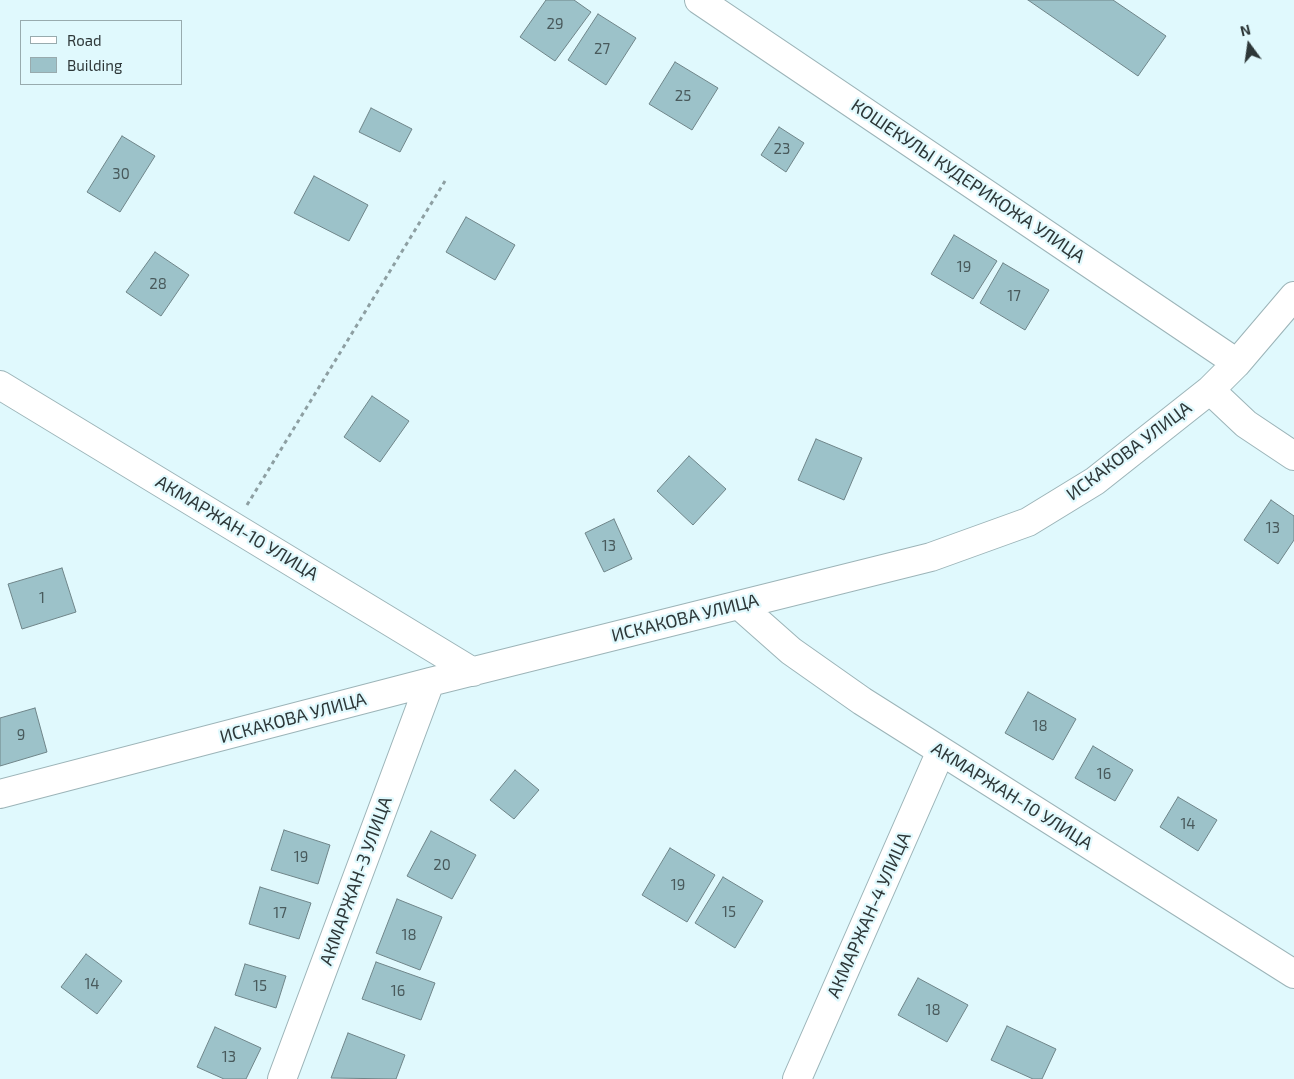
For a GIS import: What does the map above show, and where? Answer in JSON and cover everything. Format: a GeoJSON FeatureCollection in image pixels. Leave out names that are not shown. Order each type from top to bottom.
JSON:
{"type":"FeatureCollection","features":[{"type":"Feature","properties":{"kind":"street","name":"КОШЕКУЛЫ КУДЕРИКОЖА УЛИЦА"},"geometry":{"type":"LineString","coordinates":[[699,0],[1237,363]]}},
{"type":"Feature","properties":{"kind":"street","name":"ИСКАКОВА УЛИЦА"},"geometry":{"type":"LineString","coordinates":[[0,794],[430,682],[931,557],[1028,522],[1095,481],[1210,390],[1237,363],[1294,296]]}},
{"type":"Feature","properties":{"kind":"street","name":"АКМАРЖАН-10 УЛИЦА"},"geometry":{"type":"LineString","coordinates":[[0,385],[473,672]]}},
{"type":"Feature","properties":{"kind":"street"},"geometry":{"type":"LineString","coordinates":[[1210,390],[1246,424],[1294,456]]}},
{"type":"Feature","properties":{"kind":"street","name":"АКМАРЖАН-10 УЛИЦА"},"geometry":{"type":"LineString","coordinates":[[739,605],[791,651],[862,701],[1294,974]]}},
{"type":"Feature","properties":{"kind":"street","name":"АКМАРЖАН-3 УЛИЦА"},"geometry":{"type":"LineString","coordinates":[[282,1079],[430,682]]}},
{"type":"Feature","properties":{"kind":"street","name":"АКМАРЖАН-4 УЛИЦА"},"geometry":{"type":"LineString","coordinates":[[797,1079],[941,751]]}},
{"type":"Feature","properties":{"kind":"path"},"geometry":{"type":"LineString","coordinates":[[234,527],[446,181]]}},
{"type":"Feature","properties":{"kind":"building"},"geometry":{"type":"Polygon","coordinates":[[[546,0],[574,0],[591,12],[555,61],[520,37],[546,0]]]}},
{"type":"Feature","properties":{"kind":"building"},"geometry":{"type":"Polygon","coordinates":[[[1028,0],[1113,0],[1166,36],[1138,76],[1028,0]]]}},
{"type":"Feature","properties":{"kind":"building"},"geometry":{"type":"Polygon","coordinates":[[[598,14],[636,38],[606,85],[568,60],[598,14]]]}},
{"type":"Feature","properties":{"kind":"building"},"geometry":{"type":"Polygon","coordinates":[[[675,62],[718,88],[692,130],[649,104],[675,62]]]}},
{"type":"Feature","properties":{"kind":"building"},"geometry":{"type":"Polygon","coordinates":[[[371,108],[412,129],[400,152],[359,132],[371,108]]]}},
{"type":"Feature","properties":{"kind":"building"},"geometry":{"type":"Polygon","coordinates":[[[779,127],[804,143],[786,172],[761,155],[779,127]]]}},
{"type":"Feature","properties":{"kind":"building"},"geometry":{"type":"Polygon","coordinates":[[[122,136],[155,156],[120,212],[87,192],[122,136]]]}},
{"type":"Feature","properties":{"kind":"building"},"geometry":{"type":"Polygon","coordinates":[[[314,176],[368,205],[349,241],[294,213],[314,176]]]}},
{"type":"Feature","properties":{"kind":"building"},"geometry":{"type":"Polygon","coordinates":[[[466,217],[515,245],[495,280],[446,252],[466,217]]]}},
{"type":"Feature","properties":{"kind":"building"},"geometry":{"type":"Polygon","coordinates":[[[954,235],[997,261],[973,299],[931,274],[954,235]]]}},
{"type":"Feature","properties":{"kind":"building"},"geometry":{"type":"Polygon","coordinates":[[[155,252],[189,275],[161,316],[126,292],[155,252]]]}},
{"type":"Feature","properties":{"kind":"building"},"geometry":{"type":"Polygon","coordinates":[[[1003,263],[1049,290],[1025,330],[980,303],[1003,263]]]}},
{"type":"Feature","properties":{"kind":"building"},"geometry":{"type":"Polygon","coordinates":[[[372,396],[409,421],[380,462],[344,437],[372,396]]]}},
{"type":"Feature","properties":{"kind":"building"},"geometry":{"type":"Polygon","coordinates":[[[816,439],[862,458],[844,500],[798,480],[816,439]]]}},
{"type":"Feature","properties":{"kind":"building"},"geometry":{"type":"Polygon","coordinates":[[[689,456],[726,489],[693,525],[657,491],[689,456]]]}},
{"type":"Feature","properties":{"kind":"building"},"geometry":{"type":"Polygon","coordinates":[[[1271,500],[1294,516],[1294,540],[1278,564],[1244,540],[1271,500]]]}},
{"type":"Feature","properties":{"kind":"building"},"geometry":{"type":"Polygon","coordinates":[[[614,519],[632,559],[604,572],[585,533],[614,519]]]}},
{"type":"Feature","properties":{"kind":"building"},"geometry":{"type":"Polygon","coordinates":[[[62,568],[76,612],[22,629],[8,584],[62,568]]]}},
{"type":"Feature","properties":{"kind":"building"},"geometry":{"type":"Polygon","coordinates":[[[1028,692],[1076,719],[1053,760],[1005,733],[1028,692]]]}},
{"type":"Feature","properties":{"kind":"building"},"geometry":{"type":"Polygon","coordinates":[[[35,708],[47,752],[0,766],[0,718],[35,708]]]}},
{"type":"Feature","properties":{"kind":"building"},"geometry":{"type":"Polygon","coordinates":[[[1093,746],[1133,770],[1115,801],[1075,778],[1093,746]]]}},
{"type":"Feature","properties":{"kind":"building"},"geometry":{"type":"Polygon","coordinates":[[[515,770],[539,790],[514,819],[490,800],[515,770]]]}},
{"type":"Feature","properties":{"kind":"building"},"geometry":{"type":"Polygon","coordinates":[[[1178,797],[1217,820],[1198,851],[1160,827],[1178,797]]]}},
{"type":"Feature","properties":{"kind":"building"},"geometry":{"type":"Polygon","coordinates":[[[284,830],[330,845],[318,884],[271,870],[284,830]]]}},
{"type":"Feature","properties":{"kind":"building"},"geometry":{"type":"Polygon","coordinates":[[[431,831],[476,855],[452,899],[407,876],[431,831]]]}},
{"type":"Feature","properties":{"kind":"building"},"geometry":{"type":"Polygon","coordinates":[[[670,848],[715,875],[687,922],[642,895],[670,848]]]}},
{"type":"Feature","properties":{"kind":"building"},"geometry":{"type":"Polygon","coordinates":[[[723,877],[763,901],[735,948],[695,923],[723,877]]]}},
{"type":"Feature","properties":{"kind":"building"},"geometry":{"type":"Polygon","coordinates":[[[260,887],[311,903],[299,939],[249,924],[260,887]]]}},
{"type":"Feature","properties":{"kind":"building"},"geometry":{"type":"Polygon","coordinates":[[[397,899],[442,917],[420,970],[376,953],[397,899]]]}},
{"type":"Feature","properties":{"kind":"building"},"geometry":{"type":"Polygon","coordinates":[[[86,954],[122,981],[97,1014],[61,987],[86,954]]]}},
{"type":"Feature","properties":{"kind":"building"},"geometry":{"type":"Polygon","coordinates":[[[376,962],[435,983],[421,1020],[362,999],[376,962]]]}},
{"type":"Feature","properties":{"kind":"building"},"geometry":{"type":"Polygon","coordinates":[[[245,964],[286,976],[276,1008],[235,995],[245,964]]]}},
{"type":"Feature","properties":{"kind":"building"},"geometry":{"type":"Polygon","coordinates":[[[918,978],[968,1005],[947,1042],[898,1015],[918,978]]]}},
{"type":"Feature","properties":{"kind":"building"},"geometry":{"type":"Polygon","coordinates":[[[1007,1026],[1056,1049],[1042,1079],[1033,1079],[991,1060],[1007,1026]]]}},
{"type":"Feature","properties":{"kind":"building"},"geometry":{"type":"Polygon","coordinates":[[[215,1027],[261,1048],[246,1079],[224,1079],[197,1067],[215,1027]]]}},
{"type":"Feature","properties":{"kind":"building"},"geometry":{"type":"Polygon","coordinates":[[[348,1033],[405,1055],[396,1079],[331,1078],[348,1033]]]}}]}
